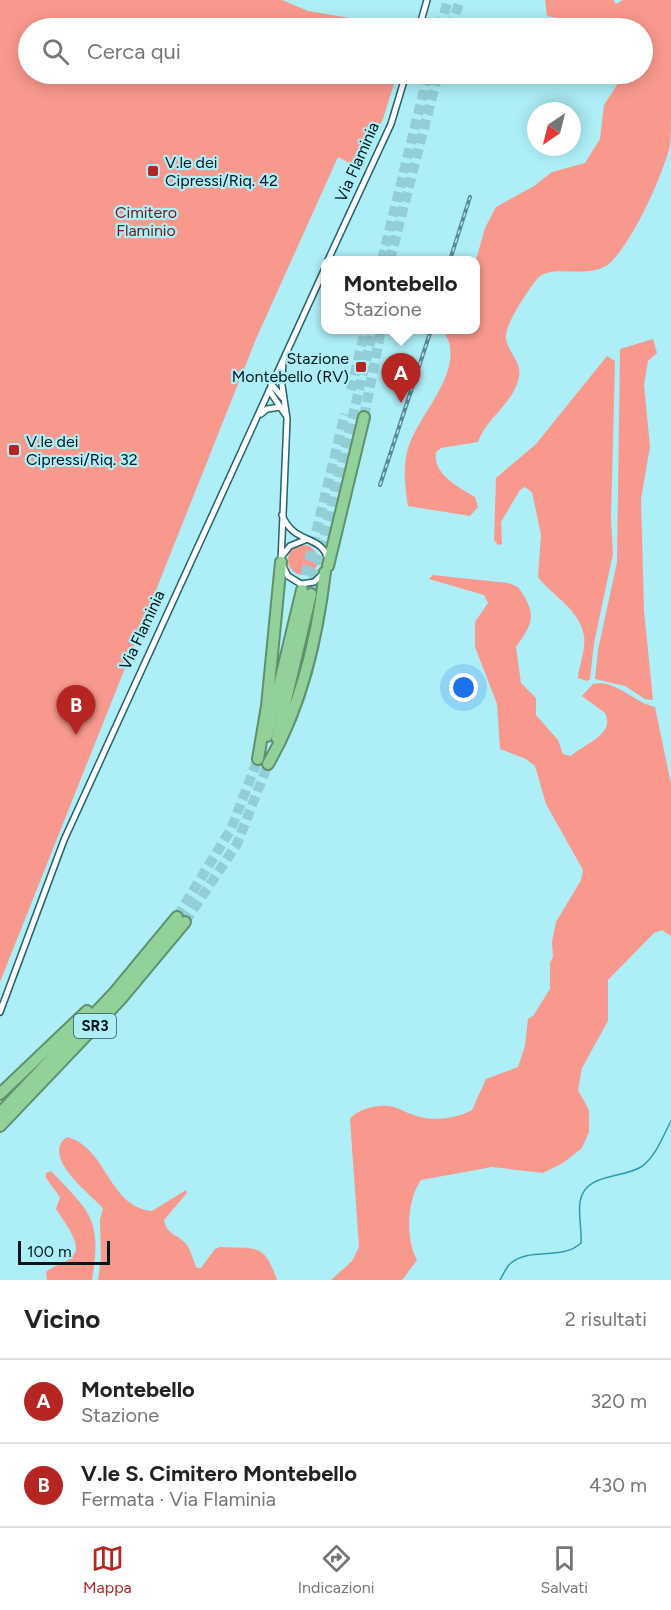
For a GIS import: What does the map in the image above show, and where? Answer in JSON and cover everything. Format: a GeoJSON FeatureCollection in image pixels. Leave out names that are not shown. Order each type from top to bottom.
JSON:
{"type":"FeatureCollection","features":[{"type":"Feature","properties":{"kind":"highway"},"geometry":{"type":"LineString","coordinates":[[263,761],[288,727],[300,696],[321,606],[326,569],[364,417]]}},
{"type":"Feature","properties":{"kind":"highway"},"geometry":{"type":"LineString","coordinates":[[263,761],[280,562]]}},
{"type":"Feature","properties":{"kind":"highway"},"geometry":{"type":"LineString","coordinates":[[263,761],[307,592]]}},
{"type":"Feature","properties":{"kind":"highway","name":"SR3"},"geometry":{"type":"LineString","coordinates":[[0,1113],[181,920],[120,1000],[0,1126]]}},
{"type":"Feature","properties":{"kind":"highway"},"geometry":{"type":"LineString","coordinates":[[0,1094],[97,1003],[115,992]]}},
{"type":"Feature","properties":{"kind":"street"},"geometry":{"type":"LineString","coordinates":[[422,18],[427,0]]}},
{"type":"Feature","properties":{"kind":"street","name":"Via Flaminia"},"geometry":{"type":"LineString","coordinates":[[330,256],[391,124],[403,84]]}},
{"type":"Feature","properties":{"kind":"street","name":"Via Flaminia"},"geometry":{"type":"LineString","coordinates":[[0,1012],[69,829],[321,277]]}},
{"type":"Feature","properties":{"kind":"street"},"geometry":{"type":"LineString","coordinates":[[280,562],[290,546],[298,541],[317,542],[325,550],[326,569],[314,582],[301,584],[288,576],[280,562],[287,419],[283,359]]}},
{"type":"Feature","properties":{"kind":"street"},"geometry":{"type":"LineString","coordinates":[[270,387],[284,399]]}},
{"type":"Feature","properties":{"kind":"street"},"geometry":{"type":"LineString","coordinates":[[270,387],[287,419]]}},
{"type":"Feature","properties":{"kind":"street"},"geometry":{"type":"LineString","coordinates":[[256,420],[267,409],[281,406]]}},
{"type":"Feature","properties":{"kind":"street"},"geometry":{"type":"LineString","coordinates":[[282,515],[291,531],[310,541]]}},
{"type":"Feature","properties":{"kind":"green space","name":"Cimitero Flaminio"},"geometry":{"type":"Polygon","coordinates":[[[0,0],[282,0],[308,11],[350,18],[18,18],[18,84],[394,84],[383,119],[359,168],[338,157],[256,339],[0,982],[0,0]]]}},
{"type":"Feature","properties":{"kind":"green space"},"geometry":{"type":"Polygon","coordinates":[[[545,0],[613,0],[616,4],[623,0],[671,0],[670,146],[646,208],[628,240],[610,263],[592,271],[561,271],[543,274],[523,299],[506,333],[508,345],[518,364],[518,381],[515,390],[487,426],[478,442],[441,448],[436,452],[438,467],[443,474],[455,485],[475,497],[478,507],[470,516],[408,506],[405,479],[407,452],[412,437],[446,376],[450,361],[450,345],[445,334],[480,334],[480,256],[477,256],[485,228],[496,207],[534,186],[552,172],[585,163],[600,139],[604,105],[618,84],[653,84],[653,18],[557,18],[547,16],[545,0]]]}},
{"type":"Feature","properties":{"kind":"green space"},"geometry":{"type":"Polygon","coordinates":[[[653,339],[657,353],[648,361],[644,385],[650,447],[641,499],[644,611],[653,700],[645,699],[625,686],[595,679],[598,650],[617,562],[620,349],[653,339]]]}},
{"type":"Feature","properties":{"kind":"green space"},"geometry":{"type":"Polygon","coordinates":[[[607,356],[615,361],[611,519],[613,554],[594,643],[590,679],[587,681],[578,678],[584,636],[577,618],[538,577],[541,535],[532,492],[525,487],[520,490],[501,522],[502,544],[498,545],[494,540],[496,478],[536,444],[607,356]]]}},
{"type":"Feature","properties":{"kind":"green space"},"geometry":{"type":"Polygon","coordinates":[[[303,545],[309,546],[317,554],[317,566],[309,574],[303,575],[297,574],[289,566],[288,560],[289,554],[297,546],[303,545]]]}},
{"type":"Feature","properties":{"kind":"green space"},"geometry":{"type":"Polygon","coordinates":[[[433,575],[508,583],[518,587],[528,604],[531,618],[527,631],[516,647],[521,683],[536,698],[536,715],[558,740],[563,754],[571,756],[597,738],[606,727],[605,713],[582,696],[593,684],[609,685],[655,707],[671,784],[671,936],[662,930],[654,933],[608,980],[608,1021],[582,1068],[578,1090],[589,1110],[589,1132],[582,1148],[563,1163],[543,1173],[492,1167],[421,1180],[416,1188],[409,1219],[411,1241],[417,1260],[402,1280],[331,1280],[352,1261],[359,1247],[350,1119],[364,1109],[383,1106],[394,1107],[426,1118],[454,1117],[472,1110],[486,1079],[518,1067],[525,1046],[528,1019],[533,1016],[550,989],[550,963],[553,957],[552,942],[556,922],[581,880],[583,870],[546,804],[535,766],[526,759],[500,749],[497,704],[475,647],[475,622],[488,603],[484,595],[429,579],[433,575]]]}},
{"type":"Feature","properties":{"kind":"green space"},"geometry":{"type":"Polygon","coordinates":[[[67,1137],[80,1143],[91,1152],[116,1188],[137,1207],[152,1211],[186,1190],[187,1193],[164,1220],[170,1232],[187,1245],[197,1268],[201,1268],[215,1249],[220,1247],[250,1248],[263,1253],[277,1280],[98,1280],[101,1258],[100,1220],[103,1208],[78,1184],[63,1164],[59,1154],[60,1145],[67,1137]]]}},
{"type":"Feature","properties":{"kind":"green space"},"geometry":{"type":"Polygon","coordinates":[[[51,1171],[76,1197],[90,1218],[95,1243],[92,1280],[47,1280],[46,1272],[72,1257],[76,1246],[56,1209],[60,1197],[46,1178],[46,1173],[51,1171]]]}},
{"type":"Feature","properties":{"kind":"waterway"},"geometry":{"type":"LineString","coordinates":[[500,1280],[509,1265],[519,1258],[565,1251],[581,1243],[580,1202],[588,1186],[596,1181],[641,1167],[658,1146],[671,1121]]}},
{"type":"Feature","properties":{"kind":"tunnel"},"geometry":{"type":"LineString","coordinates":[[443,18],[448,0]]}},
{"type":"Feature","properties":{"kind":"tunnel"},"geometry":{"type":"LineString","coordinates":[[454,18],[460,0]]}},
{"type":"Feature","properties":{"kind":"tunnel"},"geometry":{"type":"LineString","coordinates":[[383,256],[426,84]]}},
{"type":"Feature","properties":{"kind":"tunnel"},"geometry":{"type":"LineString","coordinates":[[391,256],[435,84]]}},
{"type":"Feature","properties":{"kind":"tunnel"},"geometry":{"type":"LineString","coordinates":[[351,390],[364,334]]}},
{"type":"Feature","properties":{"kind":"tunnel"},"geometry":{"type":"LineString","coordinates":[[311,594],[372,334]]}},
{"type":"Feature","properties":{"kind":"tunnel"},"geometry":{"type":"LineString","coordinates":[[364,417],[380,334]]}},
{"type":"Feature","properties":{"kind":"tunnel"},"geometry":{"type":"LineString","coordinates":[[302,590],[345,414]]}},
{"type":"Feature","properties":{"kind":"tunnel"},"geometry":{"type":"LineString","coordinates":[[177,917],[231,829],[258,759]]}},
{"type":"Feature","properties":{"kind":"tunnel"},"geometry":{"type":"LineString","coordinates":[[185,922],[237,844],[268,764]]}},
{"type":"Feature","properties":{"kind":"railway"},"geometry":{"type":"LineString","coordinates":[[451,256],[470,197]]}},
{"type":"Feature","properties":{"kind":"railway"},"geometry":{"type":"LineString","coordinates":[[380,485],[430,334]]}},
{"type":"Feature","properties":{"kind":"place","name":"V.le dei Cipressi/Riq. 42"},"geometry":{"type":"Point","coordinates":[153,171]}},
{"type":"Feature","properties":{"kind":"place","name":"Stazione Montebello (RV)"},"geometry":{"type":"Point","coordinates":[361,367]}},
{"type":"Feature","properties":{"kind":"place","name":"Montebello"},"geometry":{"type":"Point","coordinates":[401,403]}},
{"type":"Feature","properties":{"kind":"place","name":"V.le dei Cipressi/Riq. 32"},"geometry":{"type":"Point","coordinates":[14,450]}},
{"type":"Feature","properties":{"kind":"place","name":"V.le S. Cimitero Montebello"},"geometry":{"type":"Point","coordinates":[76,735]}}]}
